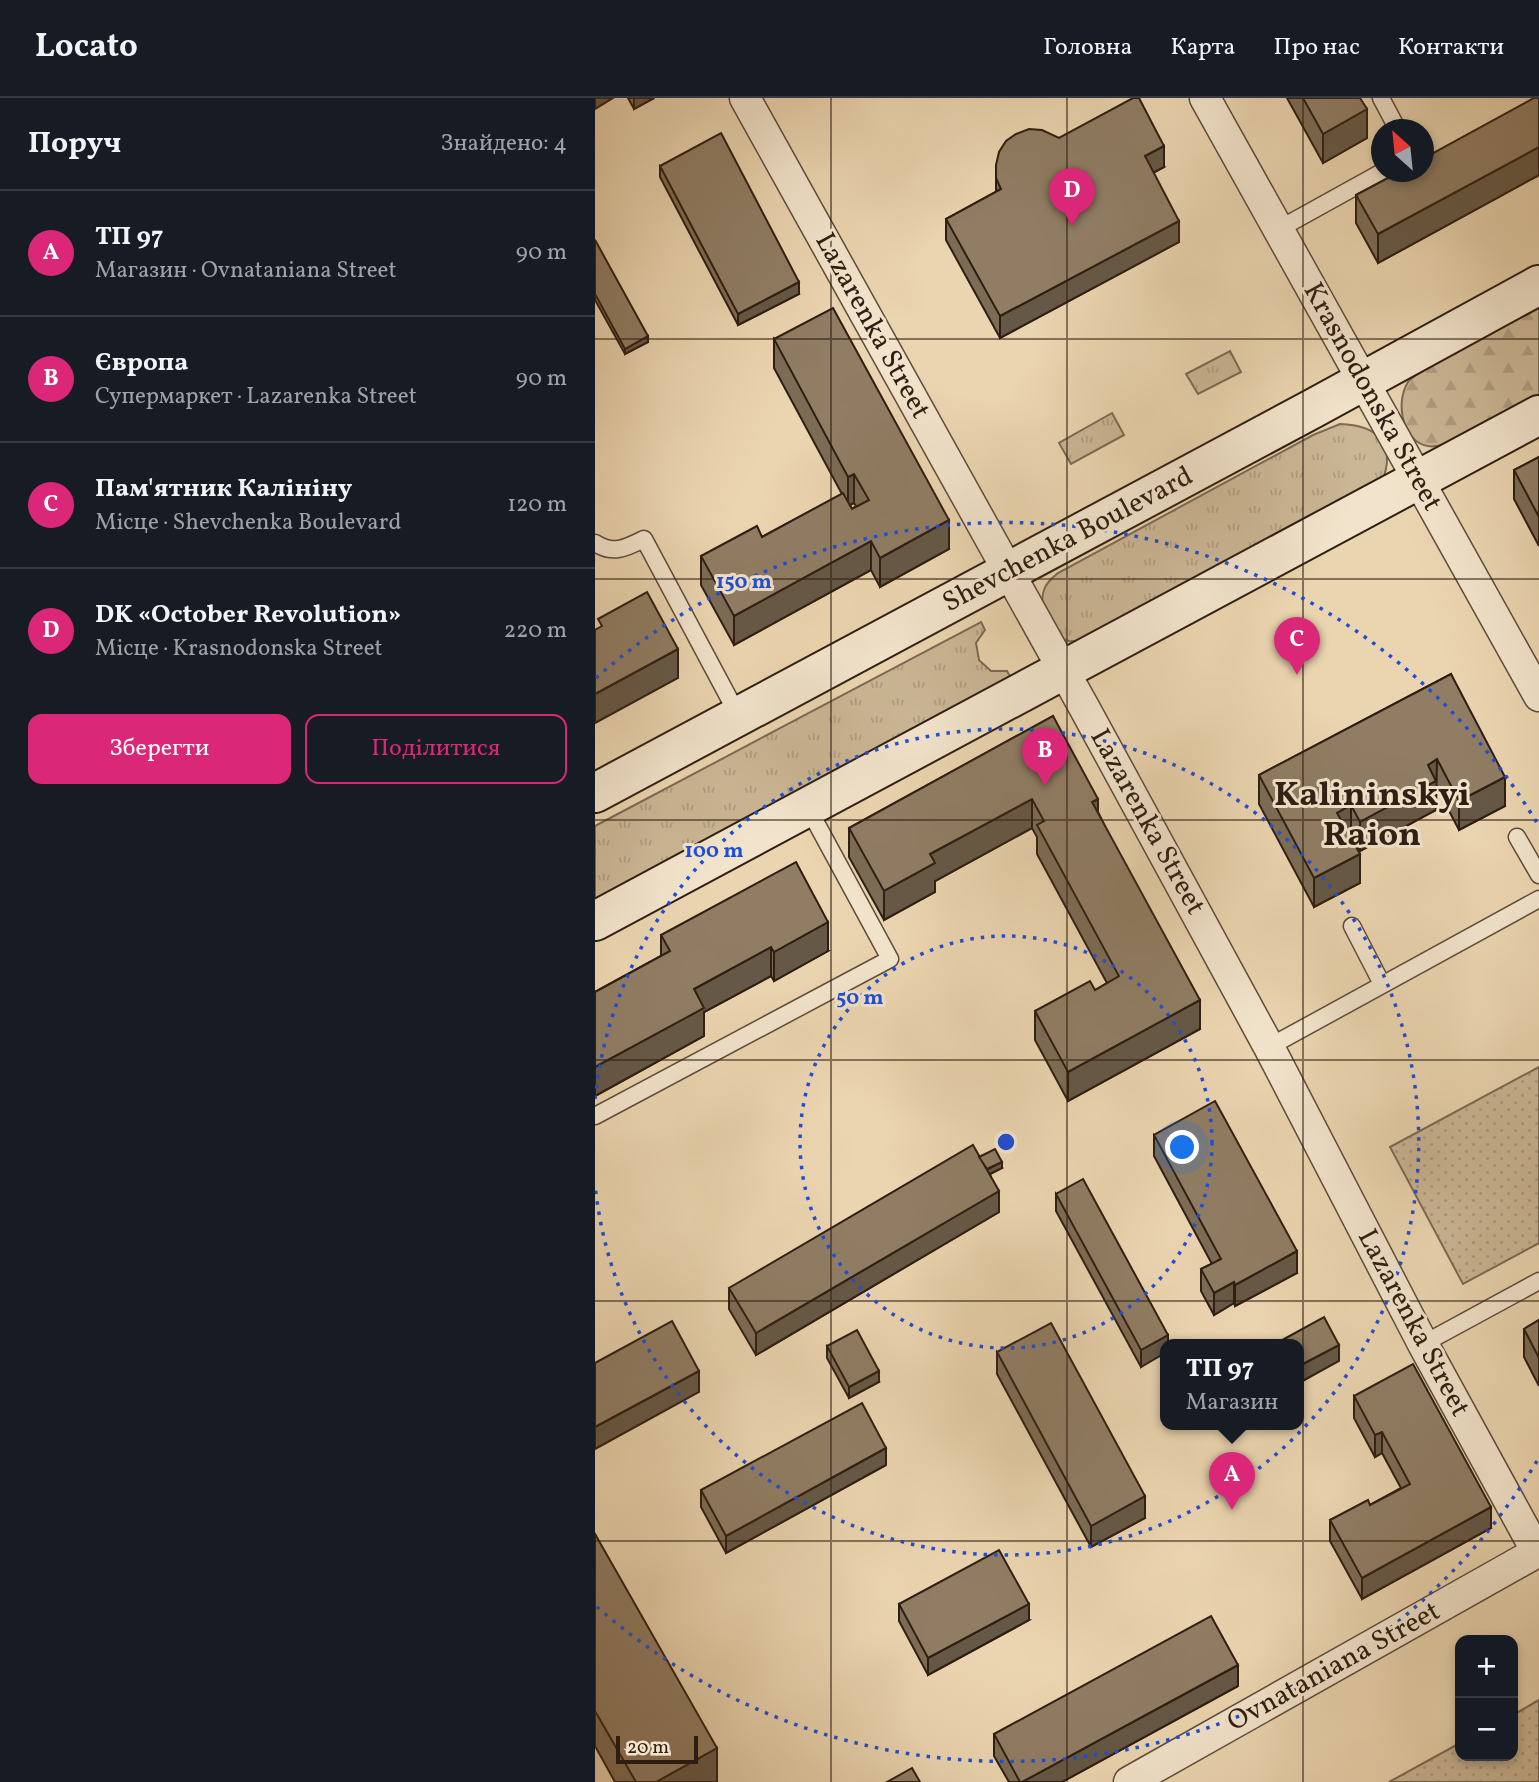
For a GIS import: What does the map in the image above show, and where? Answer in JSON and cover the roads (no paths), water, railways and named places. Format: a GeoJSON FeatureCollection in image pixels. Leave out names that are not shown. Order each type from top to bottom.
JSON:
{"type":"FeatureCollection","features":[{"type":"Feature","properties":{"kind":"main road","name":"Shevchenka Boulevard"},"geometry":{"type":"LineString","coordinates":[[595,793],[1539,285]]}},
{"type":"Feature","properties":{"kind":"main road"},"geometry":{"type":"LineString","coordinates":[[595,921],[1539,415]]}},
{"type":"Feature","properties":{"kind":"street","name":"Lazarenka Street"},"geometry":{"type":"LineString","coordinates":[[745,98],[1064,670],[1269,1047],[1423,1344],[1538,1552]]}},
{"type":"Feature","properties":{"kind":"street","name":"Krasnodonska Street"},"geometry":{"type":"LineString","coordinates":[[1205,98],[1539,696]]}},
{"type":"Feature","properties":{"kind":"street","name":"Ovnataniana Street"},"geometry":{"type":"LineString","coordinates":[[1129,1782],[1538,1552]]}},
{"type":"Feature","properties":{"kind":"lane"},"geometry":{"type":"LineString","coordinates":[[1381,98],[1392,119]]}},
{"type":"Feature","properties":{"kind":"lane"},"geometry":{"type":"LineString","coordinates":[[1279,229],[1371,178]]}},
{"type":"Feature","properties":{"kind":"lane"},"geometry":{"type":"LineString","coordinates":[[595,544],[603,549],[620,551],[644,539],[739,715]]}},
{"type":"Feature","properties":{"kind":"lane"},"geometry":{"type":"LineString","coordinates":[[595,1116],[890,959],[807,806]]}},
{"type":"Feature","properties":{"kind":"lane"},"geometry":{"type":"LineString","coordinates":[[1517,836],[1539,875]]}},
{"type":"Feature","properties":{"kind":"lane"},"geometry":{"type":"LineString","coordinates":[[1269,1047],[1539,899]]}},
{"type":"Feature","properties":{"kind":"lane"},"geometry":{"type":"LineString","coordinates":[[1352,926],[1383,984]]}},
{"type":"Feature","properties":{"kind":"lane"},"geometry":{"type":"LineString","coordinates":[[1423,1344],[1539,1280]]}},
{"type":"Feature","properties":{"kind":"place","name":"DK «October Revolution»"},"geometry":{"type":"Point","coordinates":[1072,226]}},
{"type":"Feature","properties":{"kind":"place","name":"Пам'ятник Калініну"},"geometry":{"type":"Point","coordinates":[1297,675]}},
{"type":"Feature","properties":{"kind":"place","name":"Європа"},"geometry":{"type":"Point","coordinates":[1045,786]}},
{"type":"Feature","properties":{"kind":"place","name":"ТП 97"},"geometry":{"type":"Point","coordinates":[1232,1510]}},
{"type":"Feature","properties":{"kind":"district","name":"Kalininskyi Raion"},"geometry":{"type":"Point","coordinates":[1372,816]}}]}
